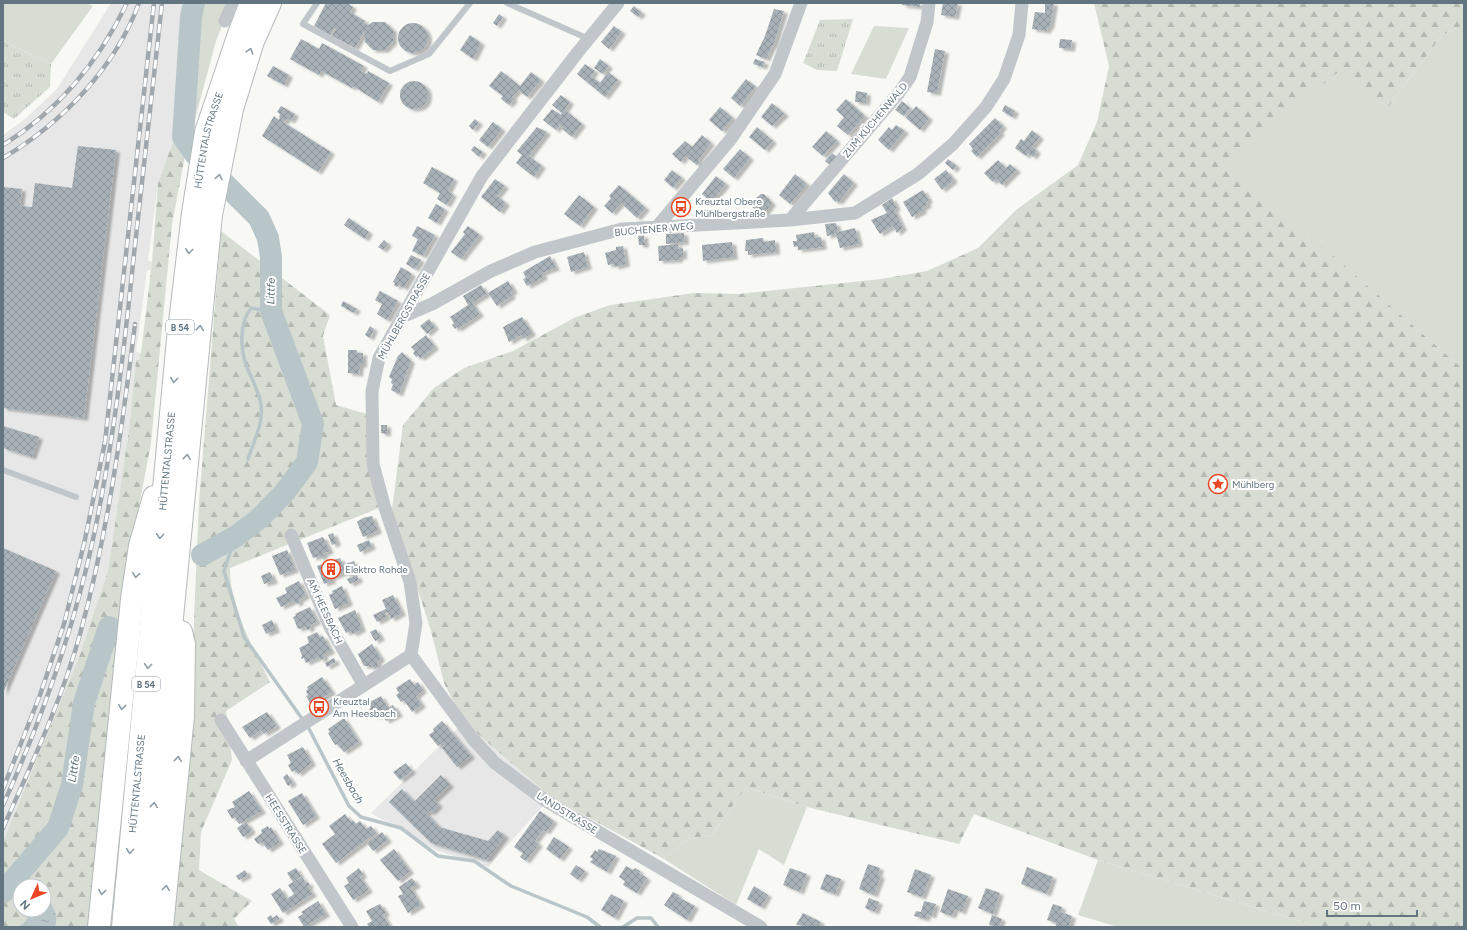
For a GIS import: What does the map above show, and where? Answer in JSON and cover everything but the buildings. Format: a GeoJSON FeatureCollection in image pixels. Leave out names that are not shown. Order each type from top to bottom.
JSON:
{"type":"FeatureCollection","features":[{"type":"Feature","properties":{"kind":"highway","name":"HÜTTENTALSTRASSE"},"geometry":{"type":"LineString","coordinates":[[142,927],[174,599],[202,214],[206,132],[251,3]]}},
{"type":"Feature","properties":{"kind":"highway","name":"HÜTTENTALSTRASSE"},"geometry":{"type":"LineString","coordinates":[[123,927],[178,340],[202,214],[253,42],[270,3]]}},
{"type":"Feature","properties":{"kind":"highway"},"geometry":{"type":"LineString","coordinates":[[99,927],[132,599],[140,546],[169,442]]}},
{"type":"Feature","properties":{"kind":"highway"},"geometry":{"type":"LineString","coordinates":[[162,927],[183,716],[184,644],[174,599]]}},
{"type":"Feature","properties":{"kind":"street"},"geometry":{"type":"LineString","coordinates":[[225,21],[232,3]]}},
{"type":"Feature","properties":{"kind":"street","name":"MÜHLBERGSTRASSE"},"geometry":{"type":"LineString","coordinates":[[411,654],[416,623],[410,582],[384,505],[373,464],[372,391],[379,358],[482,176],[618,3]]}},
{"type":"Feature","properties":{"kind":"street"},"geometry":{"type":"LineString","coordinates":[[656,228],[730,140],[775,74],[802,3]]}},
{"type":"Feature","properties":{"kind":"street","name":"ZUM KÜCHENWALD"},"geometry":{"type":"LineString","coordinates":[[790,220],[898,94],[910,77],[927,22],[929,3]]}},
{"type":"Feature","properties":{"kind":"street","name":"BUCHENER WEG"},"geometry":{"type":"LineString","coordinates":[[404,316],[432,304],[491,271],[535,252],[622,230],[790,220],[855,214],[918,174],[953,144],[986,107],[1004,80],[1018,35],[1022,3]]}},
{"type":"Feature","properties":{"kind":"street","name":"AM HEESBACH"},"geometry":{"type":"LineString","coordinates":[[292,535],[330,625],[363,684]]}},
{"type":"Feature","properties":{"kind":"street"},"geometry":{"type":"LineString","coordinates":[[246,761],[411,654]]}},
{"type":"Feature","properties":{"kind":"street","name":"LANDSTRASSE"},"geometry":{"type":"LineString","coordinates":[[411,654],[473,739],[495,763],[546,801],[761,927]]}},
{"type":"Feature","properties":{"kind":"street","name":"HEESSTRASSE"},"geometry":{"type":"LineString","coordinates":[[221,720],[352,927]]}},
{"type":"Feature","properties":{"kind":"lane"},"geometry":{"type":"LineString","coordinates":[[318,3],[303,24],[390,71],[429,54],[470,3]]}},
{"type":"Feature","properties":{"kind":"lane"},"geometry":{"type":"LineString","coordinates":[[507,3],[589,39]]}},
{"type":"Feature","properties":{"kind":"lane"},"geometry":{"type":"LineString","coordinates":[[3,470],[76,497]]}},
{"type":"Feature","properties":{"kind":"shaded area"},"geometry":{"type":"Polygon","coordinates":[[[111,3],[188,3],[177,131],[158,183],[148,261],[152,262],[151,270],[147,270],[136,352],[141,353],[139,360],[136,360],[129,429],[108,571],[79,657],[3,846],[3,135],[25,119],[57,89],[111,3]]]}},
{"type":"Feature","properties":{"kind":"shaded area"},"geometry":{"type":"Polygon","coordinates":[[[464,722],[551,797],[488,867],[435,850],[371,813],[464,722]]]}},
{"type":"Feature","properties":{"kind":"green space"},"geometry":{"type":"Polygon","coordinates":[[[3,3],[86,3],[93,6],[51,64],[3,41],[3,3]]]}},
{"type":"Feature","properties":{"kind":"green space"},"geometry":{"type":"Polygon","coordinates":[[[188,3],[231,3],[216,41],[185,156],[177,131],[188,3]]]}},
{"type":"Feature","properties":{"kind":"green space"},"geometry":{"type":"Polygon","coordinates":[[[1094,3],[1464,3],[1464,25],[1442,35],[1388,107],[1338,72],[1227,163],[1464,370],[1464,927],[1319,927],[1098,860],[974,814],[959,844],[807,807],[746,787],[712,835],[687,839],[664,859],[551,797],[464,722],[444,683],[431,631],[392,509],[403,425],[434,388],[464,368],[513,351],[574,318],[610,305],[694,293],[739,294],[881,279],[927,271],[978,248],[1016,210],[1078,165],[1097,122],[1109,66],[1094,3]]]}},
{"type":"Feature","properties":{"kind":"green space"},"geometry":{"type":"Polygon","coordinates":[[[853,19],[837,71],[817,70],[803,63],[820,20],[853,19]]]}},
{"type":"Feature","properties":{"kind":"green space"},"geometry":{"type":"Polygon","coordinates":[[[1464,25],[1464,370],[1226,163],[1338,71],[1388,107],[1442,35],[1464,25]]]}},
{"type":"Feature","properties":{"kind":"green space"},"geometry":{"type":"Polygon","coordinates":[[[874,26],[909,28],[886,79],[851,74],[874,26]]]}},
{"type":"Feature","properties":{"kind":"green space"},"geometry":{"type":"Polygon","coordinates":[[[3,41],[51,64],[50,87],[14,119],[3,112],[3,41]]]}},
{"type":"Feature","properties":{"kind":"green space"},"geometry":{"type":"Polygon","coordinates":[[[177,131],[185,156],[172,224],[151,443],[122,596],[89,927],[3,927],[3,842],[79,657],[108,571],[129,429],[136,360],[139,360],[141,353],[152,262],[158,183],[177,131]]]}},
{"type":"Feature","properties":{"kind":"green space"},"geometry":{"type":"Polygon","coordinates":[[[221,231],[330,315],[323,336],[336,405],[367,414],[379,508],[230,568],[231,583],[238,612],[270,682],[226,711],[232,760],[201,832],[199,870],[252,901],[234,919],[239,927],[171,927],[188,758],[199,502],[221,231]]]}},
{"type":"Feature","properties":{"kind":"green space"},"geometry":{"type":"Polygon","coordinates":[[[746,787],[807,807],[784,865],[759,849],[736,905],[664,859],[687,839],[712,835],[746,787]]]}},
{"type":"Feature","properties":{"kind":"green space"},"geometry":{"type":"Polygon","coordinates":[[[1098,860],[1319,927],[1118,927],[1078,915],[1098,860]]]}},
{"type":"Feature","properties":{"kind":"water"},"geometry":{"type":"Polygon","coordinates":[[[52,906],[56,913],[55,926],[18,927],[28,918],[52,918],[52,906]]]}},
{"type":"Feature","properties":{"kind":"waterway","name":"Littfe"},"geometry":{"type":"LineString","coordinates":[[194,3],[191,17],[183,137],[195,154],[259,218],[268,238],[271,257],[271,311],[313,424],[307,462],[285,492],[260,518],[235,537],[202,555]]}},
{"type":"Feature","properties":{"kind":"waterway"},"geometry":{"type":"LineString","coordinates":[[248,459],[258,432],[262,412],[259,395],[247,367],[243,353],[242,337],[244,321],[251,308],[271,311]]}},
{"type":"Feature","properties":{"kind":"waterway","name":"Heesbach"},"geometry":{"type":"LineString","coordinates":[[235,537],[224,571],[244,637],[303,720]]}},
{"type":"Feature","properties":{"kind":"waterway","name":"Littfe"},"geometry":{"type":"LineString","coordinates":[[3,892],[58,828],[72,785],[84,703],[109,627]]}},
{"type":"Feature","properties":{"kind":"waterway","name":"Heesbach"},"geometry":{"type":"LineString","coordinates":[[307,725],[349,806],[361,817],[401,828],[438,856],[474,861],[511,886],[587,917],[600,927]]}},
{"type":"Feature","properties":{"kind":"waterway","name":"Heesbach"},"geometry":{"type":"LineString","coordinates":[[623,927],[637,918],[651,918],[658,927]]}},
{"type":"Feature","properties":{"kind":"railway"},"geometry":{"type":"LineString","coordinates":[[3,145],[42,117],[75,83],[104,45],[127,3]]}},
{"type":"Feature","properties":{"kind":"railway"},"geometry":{"type":"LineString","coordinates":[[3,158],[46,128],[66,111],[84,92],[116,50],[129,27],[139,3]]}},
{"type":"Feature","properties":{"kind":"railway"},"geometry":{"type":"LineString","coordinates":[[3,789],[40,695],[64,624],[84,544],[105,442],[154,3]]}},
{"type":"Feature","properties":{"kind":"railway"},"geometry":{"type":"LineString","coordinates":[[3,805],[43,709],[54,677],[75,611],[92,544],[112,436],[122,363],[162,3]]}},
{"type":"Feature","properties":{"kind":"railway"},"geometry":{"type":"LineString","coordinates":[[3,828],[55,708],[73,659],[90,596],[99,558],[113,480],[135,324]]}},
{"type":"Feature","properties":{"kind":"place","name":"Kreuztal Obere Mühlbergstraße"},"geometry":{"type":"Point","coordinates":[681,207]}},
{"type":"Feature","properties":{"kind":"place","name":"Mühlberg"},"geometry":{"type":"Point","coordinates":[1218,484]}},
{"type":"Feature","properties":{"kind":"place","name":"Elektro Rohde"},"geometry":{"type":"Point","coordinates":[331,569]}},
{"type":"Feature","properties":{"kind":"place","name":"Kreuztal Am Heesbach"},"geometry":{"type":"Point","coordinates":[319,707]}}]}
